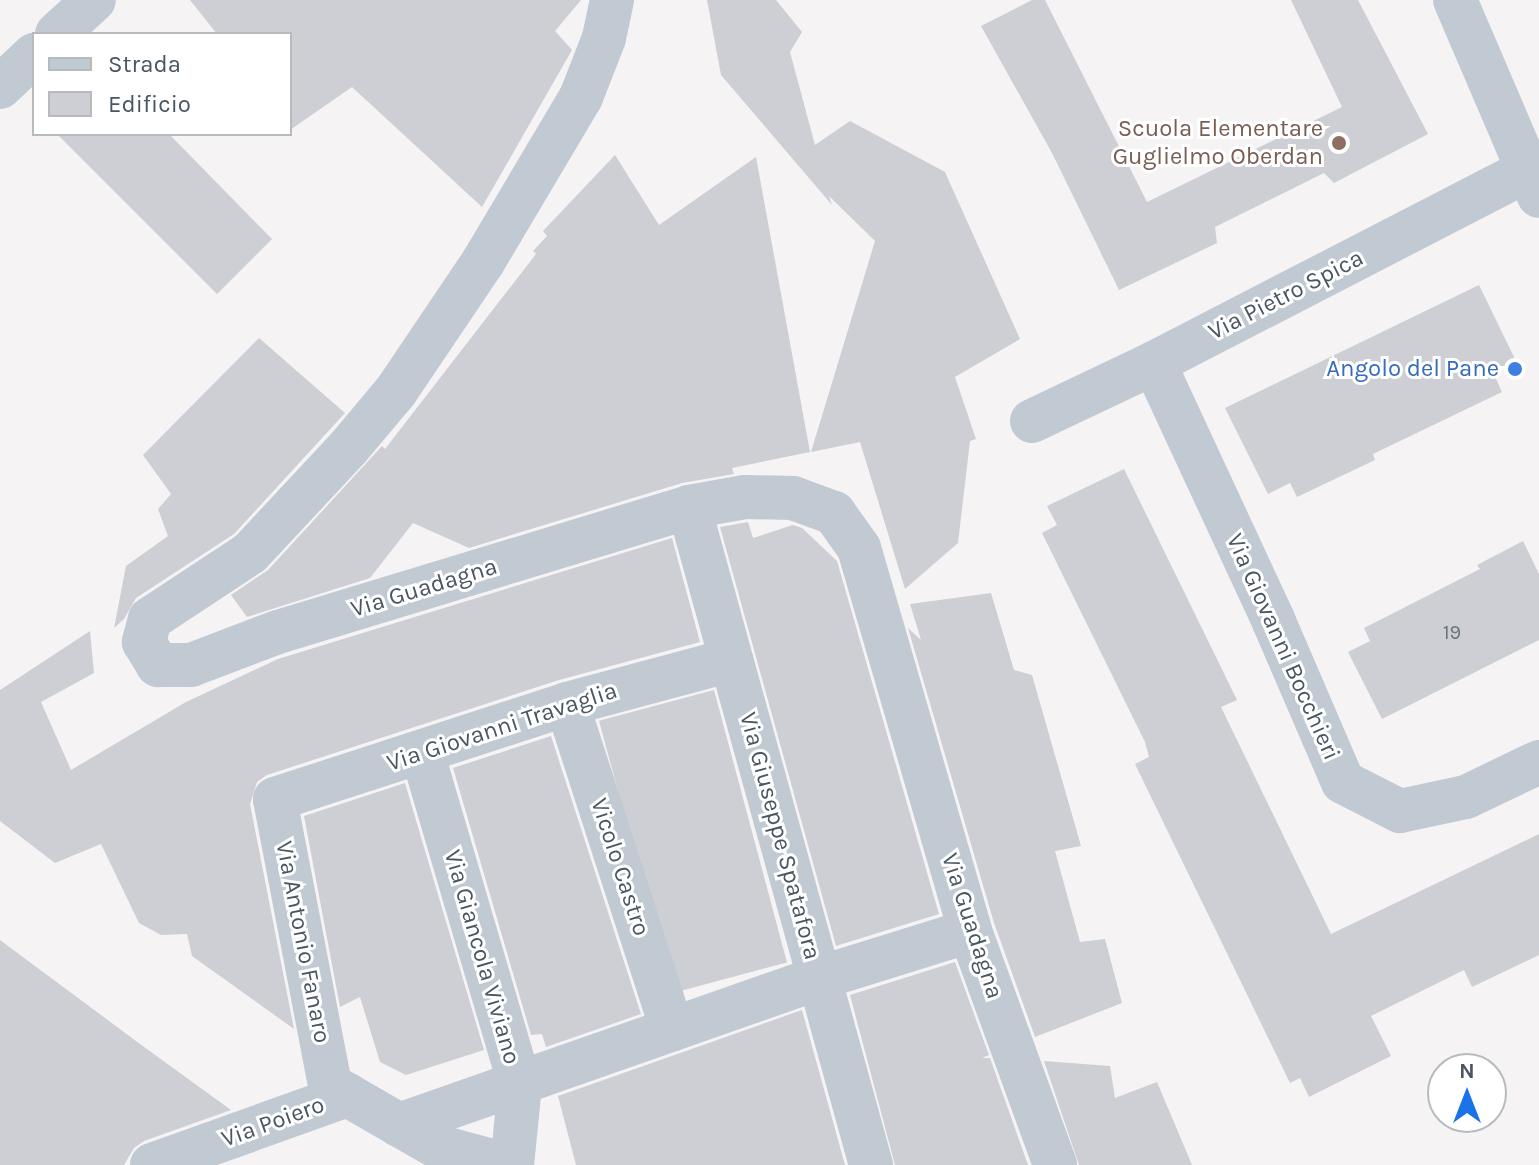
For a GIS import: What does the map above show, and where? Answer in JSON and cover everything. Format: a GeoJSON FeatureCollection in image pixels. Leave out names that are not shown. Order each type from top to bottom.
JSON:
{"type":"FeatureCollection","features":[{"type":"Feature","properties":{"kind":"street"},"geometry":{"type":"LineString","coordinates":[[59,32],[94,0]]}},
{"type":"Feature","properties":{"kind":"street","name":"Via Guadagna"},"geometry":{"type":"LineString","coordinates":[[612,0],[604,38],[581,97],[483,262],[396,391],[349,447],[250,553],[150,619],[144,642],[158,665],[191,665],[278,632],[689,507],[745,497],[793,498],[834,513],[859,548],[970,931],[1055,1165]]}},
{"type":"Feature","properties":{"kind":"street"},"geometry":{"type":"LineString","coordinates":[[1455,0],[1535,177]]}},
{"type":"Feature","properties":{"kind":"street"},"geometry":{"type":"LineString","coordinates":[[0,87],[32,57]]}},
{"type":"Feature","properties":{"kind":"street","name":"Via Pietro Spica"},"geometry":{"type":"LineString","coordinates":[[1032,421],[1535,177]]}},
{"type":"Feature","properties":{"kind":"street","name":"Via Giovanni Bocchieri"},"geometry":{"type":"LineString","coordinates":[[1154,363],[1274,622],[1343,782],[1400,811],[1466,797],[1539,762]]}},
{"type":"Feature","properties":{"kind":"street","name":"Via Giuseppe Spatafora"},"geometry":{"type":"LineString","coordinates":[[689,507],[871,1165]]}},
{"type":"Feature","properties":{"kind":"street","name":"Via Giovanni Travaglia"},"geometry":{"type":"LineString","coordinates":[[275,799],[567,704],[731,660]]}},
{"type":"Feature","properties":{"kind":"street","name":"Vicolo Castro"},"geometry":{"type":"LineString","coordinates":[[567,704],[672,1029]]}},
{"type":"Feature","properties":{"kind":"street","name":"Via Giancola Viviano"},"geometry":{"type":"LineString","coordinates":[[422,752],[520,1085],[510,1165]]}},
{"type":"Feature","properties":{"kind":"street","name":"Via Antonio Fanaro"},"geometry":{"type":"LineString","coordinates":[[275,799],[339,1090]]}},
{"type":"Feature","properties":{"kind":"street"},"geometry":{"type":"LineString","coordinates":[[424,1145],[520,1085],[819,978],[970,931]]}},
{"type":"Feature","properties":{"kind":"street"},"geometry":{"type":"LineString","coordinates":[[339,1090],[424,1145],[510,1165]]}},
{"type":"Feature","properties":{"kind":"street","name":"Via Poiero"},"geometry":{"type":"LineString","coordinates":[[152,1165],[194,1158],[339,1090]]}},
{"type":"Feature","properties":{"kind":"building"},"geometry":{"type":"Polygon","coordinates":[[[190,0],[581,0],[555,31],[572,50],[482,207],[352,87],[292,129],[292,32],[215,32],[190,0]]]}},
{"type":"Feature","properties":{"kind":"building"},"geometry":{"type":"Polygon","coordinates":[[[707,0],[776,0],[802,32],[790,52],[815,145],[850,121],[945,172],[1020,339],[955,377],[976,439],[970,441],[958,543],[905,589],[860,442],[811,452],[875,241],[829,196],[832,205],[721,75],[707,0]]]}},
{"type":"Feature","properties":{"kind":"building","name":"Scuola Elementare Guglielmo Oberdan"},"geometry":{"type":"Polygon","coordinates":[[[1032,0],[1045,0],[1147,202],[1342,107],[1291,0],[1358,0],[1428,134],[1334,183],[1324,173],[1215,227],[1217,243],[1119,290],[1052,153],[981,26],[1032,0]]]}},
{"type":"Feature","properties":{"kind":"building"},"geometry":{"type":"Polygon","coordinates":[[[59,136],[171,136],[272,239],[217,294],[59,136]]]}},
{"type":"Feature","properties":{"kind":"building"},"geometry":{"type":"Polygon","coordinates":[[[615,155],[659,225],[756,157],[810,452],[732,468],[734,474],[682,483],[469,548],[413,523],[370,578],[247,617],[231,595],[268,570],[382,446],[385,449],[536,254],[533,251],[547,236],[543,231],[615,155]]]}},
{"type":"Feature","properties":{"kind":"building"},"geometry":{"type":"Polygon","coordinates":[[[1479,285],[1516,361],[1493,372],[1502,392],[1373,454],[1375,460],[1297,497],[1290,483],[1268,494],[1225,408],[1479,285]]]}},
{"type":"Feature","properties":{"kind":"building"},"geometry":{"type":"Polygon","coordinates":[[[259,338],[345,413],[234,534],[136,598],[124,619],[114,628],[126,566],[168,536],[158,509],[171,494],[143,455],[259,338]]]}},
{"type":"Feature","properties":{"kind":"building"},"geometry":{"type":"Polygon","coordinates":[[[1124,469],[1237,700],[1221,707],[1331,934],[1539,834],[1539,955],[1472,987],[1464,970],[1371,1016],[1391,1056],[1309,1097],[1300,1078],[1290,1083],[1135,764],[1149,757],[1145,742],[1042,533],[1057,525],[1047,506],[1124,469]]]}},
{"type":"Feature","properties":{"kind":"building"},"geometry":{"type":"Polygon","coordinates":[[[748,522],[753,538],[793,525],[802,528],[837,561],[939,914],[836,946],[720,527],[748,522]]]}},
{"type":"Feature","properties":{"kind":"building"},"geometry":{"type":"Polygon","coordinates":[[[672,538],[700,642],[559,680],[267,775],[257,782],[250,804],[294,1029],[192,956],[187,934],[161,935],[139,923],[101,844],[55,863],[0,821],[0,690],[90,631],[94,673],[41,702],[71,770],[186,702],[278,659],[672,538]]]}},
{"type":"Feature","properties":{"kind":"building"},"geometry":{"type":"Polygon","coordinates":[[[1523,541],[1539,574],[1539,640],[1382,719],[1348,652],[1370,641],[1364,628],[1480,569],[1477,565],[1523,541]]]}},
{"type":"Feature","properties":{"kind":"building"},"geometry":{"type":"Polygon","coordinates":[[[991,593],[1014,670],[1032,675],[1081,846],[1055,851],[1080,942],[1105,939],[1122,1003],[1035,1037],[994,923],[908,628],[921,640],[910,604],[991,593]]]}},
{"type":"Feature","properties":{"kind":"building"},"geometry":{"type":"Polygon","coordinates":[[[714,690],[787,962],[672,993],[599,721],[714,690]]]}},
{"type":"Feature","properties":{"kind":"building"},"geometry":{"type":"Polygon","coordinates":[[[551,736],[641,1014],[546,1047],[542,1034],[531,1035],[453,768],[551,736]]]}},
{"type":"Feature","properties":{"kind":"building"},"geometry":{"type":"Polygon","coordinates":[[[405,783],[484,1050],[406,1075],[380,1062],[360,997],[340,1007],[304,816],[405,783]]]}},
{"type":"Feature","properties":{"kind":"building"},"geometry":{"type":"Polygon","coordinates":[[[0,940],[231,1110],[144,1141],[134,1148],[124,1165],[0,1165],[0,940]]]}},
{"type":"Feature","properties":{"kind":"building"},"geometry":{"type":"Polygon","coordinates":[[[955,962],[989,1055],[982,1058],[990,1058],[1028,1165],[895,1165],[850,995],[955,962]]]}},
{"type":"Feature","properties":{"kind":"building"},"geometry":{"type":"Polygon","coordinates":[[[802,1010],[845,1165],[576,1165],[558,1096],[802,1010]]]}},
{"type":"Feature","properties":{"kind":"building"},"geometry":{"type":"Polygon","coordinates":[[[1044,1061],[1110,1066],[1115,1098],[1157,1082],[1192,1165],[1079,1165],[1044,1061]]]}},
{"type":"Feature","properties":{"kind":"place","name":"Scuola Elementare Guglielmo Oberdan"},"geometry":{"type":"Point","coordinates":[1339,143]}},
{"type":"Feature","properties":{"kind":"place","name":"Angolo del Pane"},"geometry":{"type":"Point","coordinates":[1515,369]}}]}
